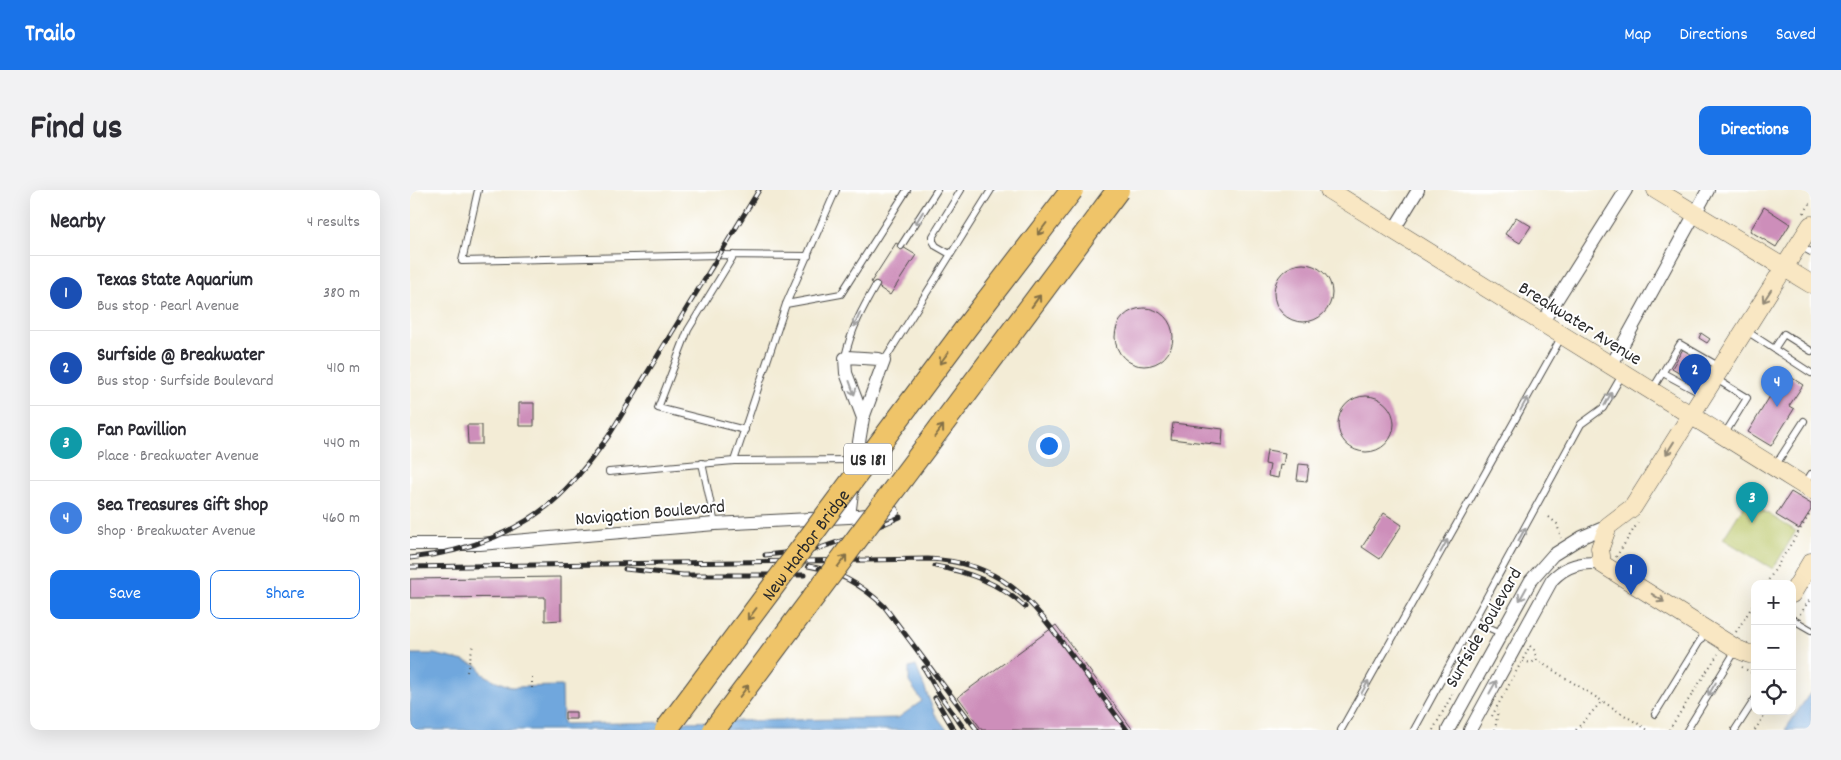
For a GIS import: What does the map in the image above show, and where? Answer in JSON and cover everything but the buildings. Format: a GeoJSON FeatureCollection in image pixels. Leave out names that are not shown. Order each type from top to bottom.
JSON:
{"type":"FeatureCollection","features":[{"type":"Feature","properties":{"kind":"highway","name":"New Harbor Bridge"},"geometry":{"type":"LineString","coordinates":[[666,730],[966,328],[1072,190]]}},
{"type":"Feature","properties":{"kind":"highway","name":"US 181"},"geometry":{"type":"LineString","coordinates":[[714,730],[1118,190]]}},
{"type":"Feature","properties":{"kind":"street","name":"Breakwater Avenue"},"geometry":{"type":"LineString","coordinates":[[1329,190],[1774,467],[1809,483]]}},
{"type":"Feature","properties":{"kind":"street"},"geometry":{"type":"LineString","coordinates":[[1393,230],[1418,190]]}},
{"type":"Feature","properties":{"kind":"street"},"geometry":{"type":"LineString","coordinates":[[1542,323],[1626,190]]}},
{"type":"Feature","properties":{"kind":"street"},"geometry":{"type":"LineString","coordinates":[[1656,190],[1811,284]]}},
{"type":"Feature","properties":{"kind":"street"},"geometry":{"type":"LineString","coordinates":[[1617,370],[1708,190]]}},
{"type":"Feature","properties":{"kind":"street","name":"Surfside Boulevard"},"geometry":{"type":"LineString","coordinates":[[1446,726],[1531,580],[1547,562],[1567,546],[1608,526],[1633,507],[1785,267],[1805,249],[1811,225]]}},
{"type":"Feature","properties":{"kind":"street"},"geometry":{"type":"LineString","coordinates":[[849,517],[863,418],[884,361],[860,357],[845,358],[846,373],[863,418]]}},
{"type":"Feature","properties":{"kind":"street","name":"Navigation Boulevard"},"geometry":{"type":"LineString","coordinates":[[410,544],[480,544],[715,524],[849,517],[894,512]]}},
{"type":"Feature","properties":{"kind":"street"},"geometry":{"type":"LineString","coordinates":[[1608,526],[1600,548],[1608,562],[1707,630],[1733,652],[1751,654]]}},
{"type":"Feature","properties":{"kind":"street","name":"Surfside Boulevard"},"geometry":{"type":"LineString","coordinates":[[1470,730],[1552,580],[1564,569],[1575,564],[1608,562]]}},
{"type":"Feature","properties":{"kind":"street"},"geometry":{"type":"LineString","coordinates":[[1796,587],[1811,562]]}},
{"type":"Feature","properties":{"kind":"lane"},"geometry":{"type":"LineString","coordinates":[[478,190],[462,261],[734,255],[808,256]]}},
{"type":"Feature","properties":{"kind":"lane"},"geometry":{"type":"LineString","coordinates":[[734,461],[786,304],[836,190]]}},
{"type":"Feature","properties":{"kind":"lane"},"geometry":{"type":"LineString","coordinates":[[786,304],[842,294],[907,190]]}},
{"type":"Feature","properties":{"kind":"lane"},"geometry":{"type":"LineString","coordinates":[[901,246],[937,190]]}},
{"type":"Feature","properties":{"kind":"lane"},"geometry":{"type":"LineString","coordinates":[[950,254],[936,246],[932,241],[933,236],[961,190]]}},
{"type":"Feature","properties":{"kind":"lane"},"geometry":{"type":"LineString","coordinates":[[884,361],[991,190]]}},
{"type":"Feature","properties":{"kind":"lane"},"geometry":{"type":"LineString","coordinates":[[734,255],[688,330],[658,408],[745,430]]}},
{"type":"Feature","properties":{"kind":"lane"},"geometry":{"type":"LineString","coordinates":[[845,358],[855,323],[876,286]]}},
{"type":"Feature","properties":{"kind":"lane"},"geometry":{"type":"LineString","coordinates":[[1744,330],[1811,373]]}},
{"type":"Feature","properties":{"kind":"lane"},"geometry":{"type":"LineString","coordinates":[[1774,349],[1784,334],[1811,351]]}},
{"type":"Feature","properties":{"kind":"lane"},"geometry":{"type":"LineString","coordinates":[[1341,730],[1562,336]]}},
{"type":"Feature","properties":{"kind":"lane"},"geometry":{"type":"LineString","coordinates":[[1652,391],[1680,344],[1748,398],[1724,436]]}},
{"type":"Feature","properties":{"kind":"lane"},"geometry":{"type":"LineString","coordinates":[[1414,730],[1581,424],[1603,408],[1617,370]]}},
{"type":"Feature","properties":{"kind":"lane"},"geometry":{"type":"LineString","coordinates":[[1663,372],[1703,395]]}},
{"type":"Feature","properties":{"kind":"lane"},"geometry":{"type":"LineString","coordinates":[[1774,467],[1804,421]]}},
{"type":"Feature","properties":{"kind":"lane"},"geometry":{"type":"LineString","coordinates":[[609,472],[734,461],[856,460]]}},
{"type":"Feature","properties":{"kind":"lane"},"geometry":{"type":"LineString","coordinates":[[702,463],[715,524]]}},
{"type":"Feature","properties":{"kind":"lane"},"geometry":{"type":"LineString","coordinates":[[1474,621],[1501,633]]}},
{"type":"Feature","properties":{"kind":"lane"},"geometry":{"type":"LineString","coordinates":[[1796,621],[1811,630]]}},
{"type":"Feature","properties":{"kind":"lane"},"geometry":{"type":"LineString","coordinates":[[1655,714],[1707,630]]}},
{"type":"Feature","properties":{"kind":"lane"},"geometry":{"type":"LineString","coordinates":[[1687,730],[1733,652]]}},
{"type":"Feature","properties":{"kind":"lane"},"geometry":{"type":"LineString","coordinates":[[1735,730],[1751,705]]}},
{"type":"Feature","properties":{"kind":"path"},"geometry":{"type":"LineString","coordinates":[[1768,580],[1811,512]]}},
{"type":"Feature","properties":{"kind":"path"},"geometry":{"type":"LineString","coordinates":[[1549,517],[1557,524],[1559,534],[1564,540]]}},
{"type":"Feature","properties":{"kind":"path"},"geometry":{"type":"LineString","coordinates":[[1608,562],[1641,518]]}},
{"type":"Feature","properties":{"kind":"path"},"geometry":{"type":"LineString","coordinates":[[1796,617],[1811,598]]}},
{"type":"Feature","properties":{"kind":"path"},"geometry":{"type":"LineString","coordinates":[[1733,652],[1751,611]]}},
{"type":"Feature","properties":{"kind":"path"},"geometry":{"type":"LineString","coordinates":[[467,672],[473,645]]}},
{"type":"Feature","properties":{"kind":"path"},"geometry":{"type":"LineString","coordinates":[[1491,717],[1530,646],[1538,660],[1648,730]]}},
{"type":"Feature","properties":{"kind":"path"},"geometry":{"type":"LineString","coordinates":[[1733,652],[1751,671]]}},
{"type":"Feature","properties":{"kind":"path"},"geometry":{"type":"LineString","coordinates":[[1669,730],[1718,653],[1733,652]]}},
{"type":"Feature","properties":{"kind":"path"},"geometry":{"type":"LineString","coordinates":[[1523,660],[1532,663],[1538,660]]}},
{"type":"Feature","properties":{"kind":"path"},"geometry":{"type":"LineString","coordinates":[[532,677],[532,692]]}},
{"type":"Feature","properties":{"kind":"path"},"geometry":{"type":"LineString","coordinates":[[1432,730],[1453,693]]}},
{"type":"Feature","properties":{"kind":"path"},"geometry":{"type":"LineString","coordinates":[[1576,730],[1602,701]]}},
{"type":"Feature","properties":{"kind":"path"},"geometry":{"type":"LineString","coordinates":[[1495,730],[1498,707]]}},
{"type":"Feature","properties":{"kind":"path"},"geometry":{"type":"LineString","coordinates":[[1755,730],[1764,715]]}},
{"type":"Feature","properties":{"kind":"path"},"geometry":{"type":"LineString","coordinates":[[1438,719],[1446,726]]}},
{"type":"Feature","properties":{"kind":"green space"},"geometry":{"type":"Polygon","coordinates":[[[1747,501],[1796,531],[1773,569],[1723,539],[1747,501]]]}},
{"type":"Feature","properties":{"kind":"water"},"geometry":{"type":"Polygon","coordinates":[[[410,654],[434,654],[464,661],[478,666],[483,674],[511,687],[562,686],[563,724],[898,718],[922,701],[909,682],[909,668],[916,666],[935,714],[947,730],[410,730],[410,654]]]}},
{"type":"Feature","properties":{"kind":"water"},"geometry":{"type":"Polygon","coordinates":[[[1811,692],[1811,730],[1785,730],[1796,715],[1811,692]]]}},
{"type":"Feature","properties":{"kind":"railway"},"geometry":{"type":"LineString","coordinates":[[410,558],[453,551],[495,537],[533,516],[567,488],[608,437],[759,190]]}},
{"type":"Feature","properties":{"kind":"railway"},"geometry":{"type":"LineString","coordinates":[[765,555],[814,550],[858,535],[900,517]]}},
{"type":"Feature","properties":{"kind":"railway"},"geometry":{"type":"LineString","coordinates":[[410,567],[928,559],[975,567],[1011,586],[1027,600],[1055,633],[1127,730]]}},
{"type":"Feature","properties":{"kind":"railway"},"geometry":{"type":"LineString","coordinates":[[808,566],[829,571],[849,580],[884,606],[977,730]]}},
{"type":"Feature","properties":{"kind":"railway"},"geometry":{"type":"LineString","coordinates":[[935,566],[972,575],[994,585],[1025,607]]}},
{"type":"Feature","properties":{"kind":"railway"},"geometry":{"type":"LineString","coordinates":[[625,569],[683,575],[804,575]]}},
{"type":"Feature","properties":{"kind":"railway"},"geometry":{"type":"LineString","coordinates":[[924,668],[939,694],[965,730]]}},
{"type":"Feature","properties":{"kind":"railway"},"geometry":{"type":"LineString","coordinates":[[935,698],[954,730]]}},
{"type":"Feature","properties":{"kind":"place","name":"Surfside @ Breakwater"},"geometry":{"type":"Point","coordinates":[1695,395]}},
{"type":"Feature","properties":{"kind":"place","name":"Sea Treasures Gift Shop"},"geometry":{"type":"Point","coordinates":[1777,407]}},
{"type":"Feature","properties":{"kind":"place","name":"Fan Pavillion"},"geometry":{"type":"Point","coordinates":[1752,523]}},
{"type":"Feature","properties":{"kind":"place","name":"Texas State Aquarium"},"geometry":{"type":"Point","coordinates":[1631,595]}}]}
